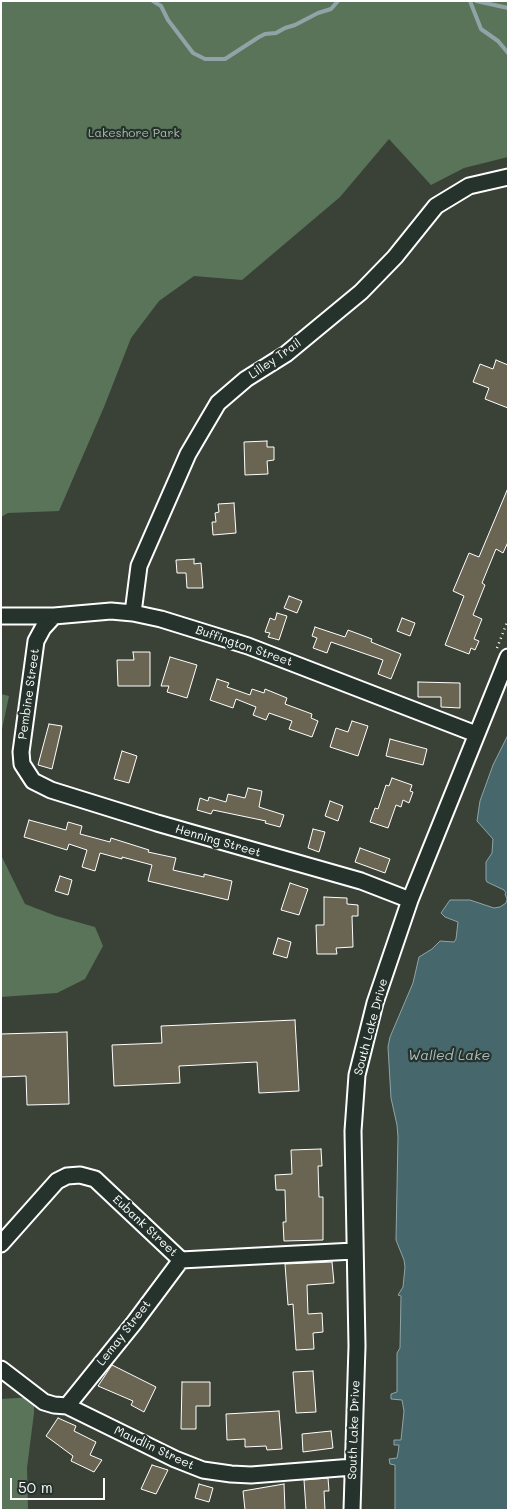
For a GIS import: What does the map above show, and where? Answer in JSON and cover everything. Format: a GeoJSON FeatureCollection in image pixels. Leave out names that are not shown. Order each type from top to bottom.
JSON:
{"type":"FeatureCollection","features":[{"type":"Feature","properties":{"kind":"street","name":"Lilley Trail"},"geometry":{"type":"LineString","coordinates":[[133,613],[139,566],[188,454],[218,403],[246,380],[286,354],[361,292],[395,256],[436,206],[469,186],[508,178]]}},
{"type":"Feature","properties":{"kind":"street","name":"Buffington Street"},"geometry":{"type":"LineString","coordinates":[[1,616],[54,616],[84,612],[133,613],[177,623],[248,646],[476,734]]}},
{"type":"Feature","properties":{"kind":"street","name":"Pembine Street"},"geometry":{"type":"LineString","coordinates":[[29,775],[22,764],[21,752],[36,642],[43,628],[54,616]]}},
{"type":"Feature","properties":{"kind":"street","name":"South Lake Drive"},"geometry":{"type":"LineString","coordinates":[[352,1510],[356,1346],[353,1131],[357,1075],[374,1003],[410,900],[508,657]]}},
{"type":"Feature","properties":{"kind":"street","name":"Henning Street"},"geometry":{"type":"LineString","coordinates":[[29,775],[33,781],[50,790],[157,824],[361,881],[410,900]]}},
{"type":"Feature","properties":{"kind":"street","name":"Eubank Street"},"geometry":{"type":"LineString","coordinates":[[1,1244],[57,1181],[67,1176],[80,1175],[95,1179],[180,1260],[354,1251]]}},
{"type":"Feature","properties":{"kind":"street","name":"Lemay Street"},"geometry":{"type":"LineString","coordinates":[[67,1406],[134,1323],[180,1260]]}},
{"type":"Feature","properties":{"kind":"street","name":"Maudlin Street"},"geometry":{"type":"LineString","coordinates":[[1,1369],[44,1402],[67,1406],[175,1459],[203,1470],[251,1475],[353,1467]]}},
{"type":"Feature","properties":{"kind":"green space","name":"Lakeshore Park"},"geometry":{"type":"Polygon","coordinates":[[[1,1],[508,1],[508,157],[464,168],[431,185],[389,139],[340,197],[242,280],[194,276],[159,301],[131,338],[104,407],[59,511],[8,513],[1,517],[1,1]]]}},
{"type":"Feature","properties":{"kind":"green space"},"geometry":{"type":"Polygon","coordinates":[[[1,694],[9,696],[1,734],[1,694]]]}},
{"type":"Feature","properties":{"kind":"green space"},"geometry":{"type":"Polygon","coordinates":[[[1,855],[25,904],[56,916],[95,927],[103,946],[85,979],[57,993],[1,997],[1,855]]]}},
{"type":"Feature","properties":{"kind":"green space"},"geometry":{"type":"Polygon","coordinates":[[[34,1397],[34,1413],[27,1468],[28,1510],[1,1510],[1,1399],[34,1397]]]}},
{"type":"Feature","properties":{"kind":"water","name":"Walled Lake"},"geometry":{"type":"Polygon","coordinates":[[[508,735],[508,1510],[395,1510],[395,1465],[390,1464],[389,1459],[397,1458],[399,1445],[394,1445],[394,1440],[401,1440],[404,1411],[402,1400],[391,1399],[391,1394],[397,1392],[397,1353],[400,1348],[401,1296],[398,1295],[403,1287],[405,1267],[396,1240],[398,1137],[391,1098],[388,1047],[390,1037],[413,983],[419,957],[432,949],[440,941],[454,942],[456,939],[458,922],[445,917],[441,913],[450,900],[470,900],[494,908],[506,903],[507,899],[504,890],[486,880],[486,862],[492,853],[493,839],[477,821],[480,801],[493,765],[508,735]]]}},
{"type":"Feature","properties":{"kind":"building"},"geometry":{"type":"Polygon","coordinates":[[[496,360],[508,365],[508,408],[485,399],[489,388],[473,382],[480,364],[493,369],[496,360]]]}},
{"type":"Feature","properties":{"kind":"building"},"geometry":{"type":"Polygon","coordinates":[[[267,441],[267,447],[274,447],[274,460],[267,461],[268,474],[245,475],[244,442],[267,441]]]}},
{"type":"Feature","properties":{"kind":"building"},"geometry":{"type":"Polygon","coordinates":[[[508,488],[508,542],[503,553],[496,549],[482,583],[485,585],[473,615],[482,619],[474,639],[479,641],[475,650],[471,648],[469,654],[445,645],[464,596],[453,591],[469,553],[479,557],[508,488]]]}},
{"type":"Feature","properties":{"kind":"building"},"geometry":{"type":"Polygon","coordinates":[[[234,503],[236,533],[213,535],[212,522],[216,522],[215,513],[219,512],[218,504],[234,503]]]}},
{"type":"Feature","properties":{"kind":"building"},"geometry":{"type":"Polygon","coordinates":[[[194,559],[194,564],[201,563],[203,588],[187,588],[186,573],[177,573],[176,560],[194,559]]]}},
{"type":"Feature","properties":{"kind":"building"},"geometry":{"type":"Polygon","coordinates":[[[289,596],[302,601],[297,613],[284,608],[289,596]]]}},
{"type":"Feature","properties":{"kind":"building"},"geometry":{"type":"Polygon","coordinates":[[[277,613],[287,616],[279,640],[268,637],[270,633],[265,632],[270,618],[275,620],[277,613]]]}},
{"type":"Feature","properties":{"kind":"building"},"geometry":{"type":"Polygon","coordinates":[[[402,618],[415,623],[410,636],[397,631],[402,618]]]}},
{"type":"Feature","properties":{"kind":"building"},"geometry":{"type":"Polygon","coordinates":[[[315,627],[345,637],[348,630],[372,639],[371,642],[401,654],[391,679],[378,674],[383,660],[331,642],[327,653],[313,648],[317,638],[312,636],[315,627]]]}},
{"type":"Feature","properties":{"kind":"building"},"geometry":{"type":"Polygon","coordinates":[[[133,652],[150,652],[150,686],[118,686],[117,660],[134,660],[133,652]]]}},
{"type":"Feature","properties":{"kind":"building"},"geometry":{"type":"Polygon","coordinates":[[[170,657],[197,665],[187,698],[167,692],[169,686],[161,686],[170,657]]]}},
{"type":"Feature","properties":{"kind":"building"},"geometry":{"type":"Polygon","coordinates":[[[217,679],[229,683],[227,687],[250,695],[252,689],[264,693],[265,689],[287,698],[285,704],[312,714],[311,718],[318,721],[312,737],[289,729],[292,721],[269,713],[266,720],[253,715],[256,707],[236,699],[233,708],[210,700],[217,679]]]}},
{"type":"Feature","properties":{"kind":"building"},"geometry":{"type":"Polygon","coordinates":[[[418,682],[460,683],[460,708],[441,707],[441,697],[418,697],[418,682]]]}},
{"type":"Feature","properties":{"kind":"building"},"geometry":{"type":"Polygon","coordinates":[[[352,721],[368,726],[358,756],[330,747],[336,728],[348,732],[352,721]]]}},
{"type":"Feature","properties":{"kind":"building"},"geometry":{"type":"Polygon","coordinates":[[[49,724],[62,726],[52,769],[38,765],[49,724]]]}},
{"type":"Feature","properties":{"kind":"building"},"geometry":{"type":"Polygon","coordinates":[[[390,739],[427,749],[423,765],[386,756],[390,739]]]}},
{"type":"Feature","properties":{"kind":"building"},"geometry":{"type":"Polygon","coordinates":[[[122,751],[137,756],[129,783],[114,779],[122,751]]]}},
{"type":"Feature","properties":{"kind":"building"},"geometry":{"type":"Polygon","coordinates":[[[392,778],[412,785],[410,791],[413,792],[409,803],[403,800],[401,807],[396,805],[388,828],[370,822],[375,808],[378,809],[386,785],[389,786],[392,778]]]}},
{"type":"Feature","properties":{"kind":"building"},"geometry":{"type":"Polygon","coordinates":[[[248,788],[262,791],[259,807],[284,815],[280,827],[265,823],[266,821],[213,810],[211,814],[197,810],[200,798],[208,801],[209,797],[226,802],[228,794],[245,798],[248,788]]]}},
{"type":"Feature","properties":{"kind":"building"},"geometry":{"type":"Polygon","coordinates":[[[330,801],[343,806],[338,821],[325,816],[330,801]]]}},
{"type":"Feature","properties":{"kind":"building"},"geometry":{"type":"Polygon","coordinates":[[[29,820],[66,830],[68,822],[82,826],[80,834],[110,842],[111,838],[149,850],[148,852],[176,858],[173,870],[204,877],[204,874],[232,881],[228,900],[148,881],[152,865],[122,857],[122,859],[100,853],[95,871],[82,867],[87,850],[69,844],[67,850],[24,837],[29,820]]]}},
{"type":"Feature","properties":{"kind":"building"},"geometry":{"type":"Polygon","coordinates":[[[313,829],[325,832],[319,852],[308,848],[313,829]]]}},
{"type":"Feature","properties":{"kind":"building"},"geometry":{"type":"Polygon","coordinates":[[[360,848],[390,859],[385,873],[355,862],[360,848]]]}},
{"type":"Feature","properties":{"kind":"building"},"geometry":{"type":"Polygon","coordinates":[[[60,876],[72,880],[68,895],[55,891],[60,876]]]}},
{"type":"Feature","properties":{"kind":"building"},"geometry":{"type":"Polygon","coordinates":[[[290,883],[308,889],[299,915],[281,910],[290,883]]]}},
{"type":"Feature","properties":{"kind":"building"},"geometry":{"type":"Polygon","coordinates":[[[324,897],[347,898],[347,904],[358,905],[358,916],[352,916],[353,947],[336,948],[337,954],[317,954],[316,925],[324,925],[324,897]]]}},
{"type":"Feature","properties":{"kind":"building"},"geometry":{"type":"Polygon","coordinates":[[[278,938],[291,942],[287,958],[273,954],[278,938]]]}},
{"type":"Feature","properties":{"kind":"building"},"geometry":{"type":"Polygon","coordinates":[[[295,1020],[299,1091],[259,1093],[257,1062],[179,1066],[180,1083],[114,1086],[112,1045],[162,1043],[161,1026],[295,1020]]]}},
{"type":"Feature","properties":{"kind":"building"},"geometry":{"type":"Polygon","coordinates":[[[67,1032],[69,1104],[27,1105],[26,1076],[1,1077],[1,1034],[67,1032]]]}},
{"type":"Feature","properties":{"kind":"building"},"geometry":{"type":"Polygon","coordinates":[[[321,1149],[322,1166],[318,1166],[319,1197],[323,1197],[323,1240],[284,1241],[283,1222],[286,1222],[285,1190],[276,1190],[275,1175],[292,1174],[291,1150],[321,1149]]]}},
{"type":"Feature","properties":{"kind":"building"},"geometry":{"type":"Polygon","coordinates":[[[332,1262],[334,1283],[307,1285],[308,1314],[322,1313],[323,1332],[313,1333],[314,1349],[296,1350],[293,1304],[288,1305],[285,1264],[332,1262]]]}},
{"type":"Feature","properties":{"kind":"building"},"geometry":{"type":"Polygon","coordinates":[[[112,1365],[156,1387],[144,1412],[131,1405],[133,1401],[98,1386],[112,1365]]]}},
{"type":"Feature","properties":{"kind":"building"},"geometry":{"type":"Polygon","coordinates":[[[313,1371],[316,1412],[296,1413],[293,1372],[313,1371]]]}},
{"type":"Feature","properties":{"kind":"building"},"geometry":{"type":"Polygon","coordinates":[[[182,1382],[210,1382],[210,1406],[196,1406],[196,1429],[181,1429],[182,1382]]]}},
{"type":"Feature","properties":{"kind":"building"},"geometry":{"type":"Polygon","coordinates":[[[279,1411],[282,1449],[267,1450],[266,1446],[245,1447],[245,1439],[227,1440],[226,1414],[279,1411]]]}},
{"type":"Feature","properties":{"kind":"building"},"geometry":{"type":"Polygon","coordinates":[[[58,1418],[76,1426],[74,1431],[96,1442],[90,1455],[102,1460],[94,1472],[71,1461],[73,1456],[46,1436],[58,1418]]]}},
{"type":"Feature","properties":{"kind":"building"},"geometry":{"type":"Polygon","coordinates":[[[331,1431],[333,1448],[303,1452],[302,1434],[331,1431]]]}},
{"type":"Feature","properties":{"kind":"building"},"geometry":{"type":"Polygon","coordinates":[[[152,1465],[168,1470],[156,1494],[141,1489],[152,1465]]]}},
{"type":"Feature","properties":{"kind":"building"},"geometry":{"type":"Polygon","coordinates":[[[328,1478],[329,1491],[324,1491],[325,1510],[306,1510],[304,1480],[328,1478]]]}},
{"type":"Feature","properties":{"kind":"building"},"geometry":{"type":"Polygon","coordinates":[[[199,1484],[213,1488],[209,1502],[195,1498],[199,1484]]]}},
{"type":"Feature","properties":{"kind":"building"},"geometry":{"type":"Polygon","coordinates":[[[284,1484],[285,1510],[245,1510],[243,1491],[284,1484]]]}},
{"type":"Feature","properties":{"kind":"waterway"},"geometry":{"type":"LineString","coordinates":[[153,1],[161,6],[168,20],[193,53],[205,59],[225,59],[259,37],[265,34],[276,33],[318,13],[331,9],[338,1]]}},
{"type":"Feature","properties":{"kind":"waterway"},"geometry":{"type":"LineString","coordinates":[[470,1],[481,29],[498,41],[508,53]]}},
{"type":"Feature","properties":{"kind":"waterway"},"geometry":{"type":"LineString","coordinates":[[476,1],[508,8]]}}]}
